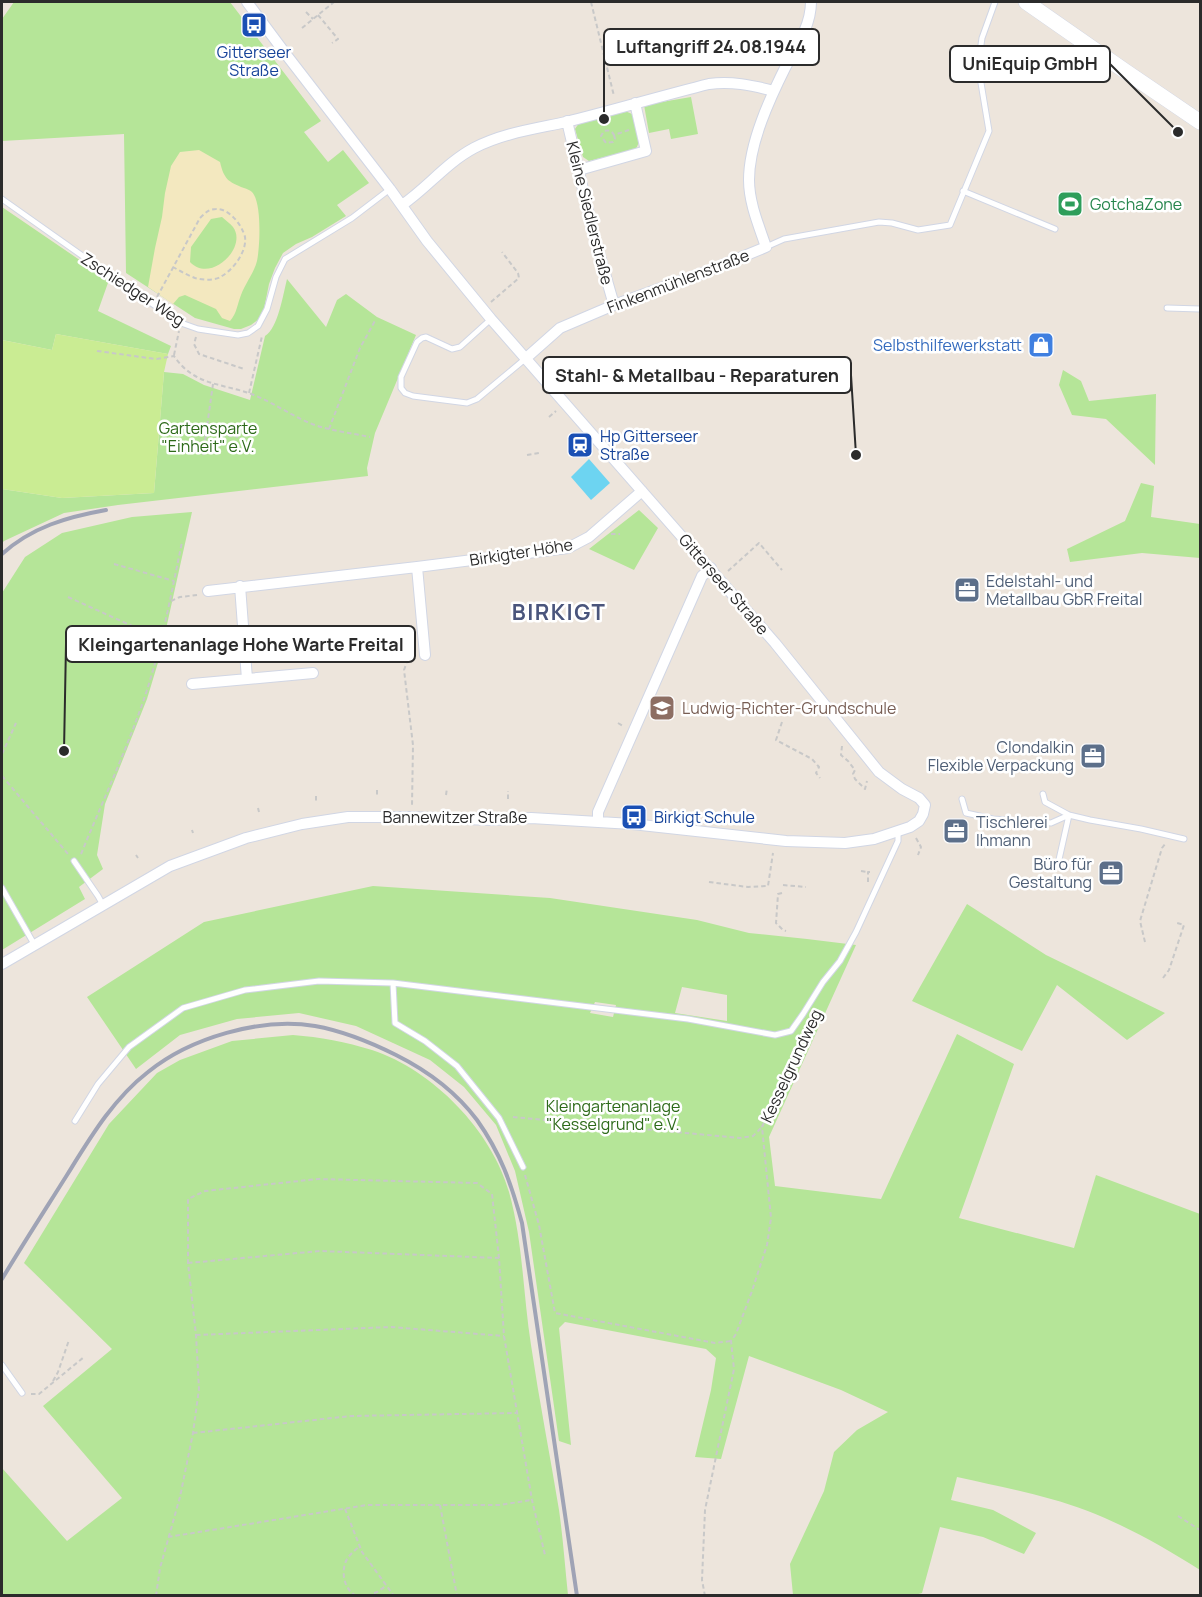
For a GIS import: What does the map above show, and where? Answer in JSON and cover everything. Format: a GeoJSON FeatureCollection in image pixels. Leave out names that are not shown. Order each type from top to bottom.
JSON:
{"type":"FeatureCollection","features":[{"type":"Feature","properties":{"kind":"street","name":"Gitterseer Straße"},"geometry":{"type":"LineString","coordinates":[[247,2],[427,241],[491,319],[711,568],[798,670],[879,772],[919,798],[925,805]]}},
{"type":"Feature","properties":{"kind":"street","name":"Finkenmühlenstraße"},"geometry":{"type":"LineString","coordinates":[[525,359],[560,328],[766,247],[752,204],[749,180],[754,143],[774,91],[806,28],[811,2]]}},
{"type":"Feature","properties":{"kind":"street"},"geometry":{"type":"LineString","coordinates":[[1026,2],[1200,122]]}},
{"type":"Feature","properties":{"kind":"street"},"geometry":{"type":"LineString","coordinates":[[402,205],[472,149],[500,136],[709,84],[727,82],[774,91]]}},
{"type":"Feature","properties":{"kind":"street"},"geometry":{"type":"LineString","coordinates":[[579,170],[646,151],[635,103]]}},
{"type":"Feature","properties":{"kind":"street","name":"Kleine Siedlerstraße"},"geometry":{"type":"LineString","coordinates":[[567,121],[593,232],[614,305]]}},
{"type":"Feature","properties":{"kind":"street","name":"Birkigter Höhe"},"geometry":{"type":"LineString","coordinates":[[208,591],[568,548],[589,537],[642,491]]}},
{"type":"Feature","properties":{"kind":"street"},"geometry":{"type":"LineString","coordinates":[[417,567],[425,655]]}},
{"type":"Feature","properties":{"kind":"street"},"geometry":{"type":"LineString","coordinates":[[598,821],[598,812],[702,576],[711,568]]}},
{"type":"Feature","properties":{"kind":"street"},"geometry":{"type":"LineString","coordinates":[[240,586],[247,679]]}},
{"type":"Feature","properties":{"kind":"street"},"geometry":{"type":"LineString","coordinates":[[192,684],[313,673]]}},
{"type":"Feature","properties":{"kind":"street","name":"Bannewitzer Straße"},"geometry":{"type":"LineString","coordinates":[[2,964],[170,866],[246,838],[302,824],[348,817],[492,820],[531,818],[598,821],[816,843],[861,841],[910,827],[919,821],[925,805]]}},
{"type":"Feature","properties":{"kind":"lane"},"geometry":{"type":"LineString","coordinates":[[766,247],[784,239],[879,222],[918,230],[950,225],[989,131],[978,65],[982,38],[995,2]]}},
{"type":"Feature","properties":{"kind":"lane"},"geometry":{"type":"LineString","coordinates":[[258,326],[267,309],[276,277],[285,259],[352,218],[390,189]]}},
{"type":"Feature","properties":{"kind":"lane"},"geometry":{"type":"LineString","coordinates":[[963,191],[1055,229]]}},
{"type":"Feature","properties":{"kind":"lane","name":"Zschiedger Weg"},"geometry":{"type":"LineString","coordinates":[[2,199],[181,323],[198,329],[238,335],[248,333],[258,326]]}},
{"type":"Feature","properties":{"kind":"lane"},"geometry":{"type":"LineString","coordinates":[[1167,308],[1200,309]]}},
{"type":"Feature","properties":{"kind":"lane"},"geometry":{"type":"LineString","coordinates":[[491,319],[460,346],[452,349],[426,337],[417,342],[401,377],[401,388],[405,393],[467,403],[477,399],[525,359]]}},
{"type":"Feature","properties":{"kind":"lane"},"geometry":{"type":"LineString","coordinates":[[1043,794],[1045,801],[1069,815],[1184,839]]}},
{"type":"Feature","properties":{"kind":"lane"},"geometry":{"type":"LineString","coordinates":[[962,799],[966,813],[993,819],[1051,823],[1069,815]]}},
{"type":"Feature","properties":{"kind":"lane"},"geometry":{"type":"LineString","coordinates":[[1058,864],[1069,815]]}},
{"type":"Feature","properties":{"kind":"lane"},"geometry":{"type":"LineString","coordinates":[[75,1121],[98,1084],[129,1047],[183,1008],[245,990],[319,981],[393,983],[688,1019],[775,1035],[790,1030],[840,961],[856,932],[894,851],[898,841],[898,831]]}},
{"type":"Feature","properties":{"kind":"lane"},"geometry":{"type":"LineString","coordinates":[[75,863],[103,905]]}},
{"type":"Feature","properties":{"kind":"lane"},"geometry":{"type":"LineString","coordinates":[[2,888],[34,944]]}},
{"type":"Feature","properties":{"kind":"lane"},"geometry":{"type":"LineString","coordinates":[[393,983],[394,1023],[425,1041],[458,1065],[499,1118],[523,1167]]}},
{"type":"Feature","properties":{"kind":"lane"},"geometry":{"type":"LineString","coordinates":[[2,1365],[22,1393]]}},
{"type":"Feature","properties":{"kind":"path"},"geometry":{"type":"LineString","coordinates":[[302,28],[334,2]]}},
{"type":"Feature","properties":{"kind":"path"},"geometry":{"type":"LineString","coordinates":[[591,2],[617,108]]}},
{"type":"Feature","properties":{"kind":"path"},"geometry":{"type":"LineString","coordinates":[[306,12],[313,19]]}},
{"type":"Feature","properties":{"kind":"path"},"geometry":{"type":"LineString","coordinates":[[318,15],[338,39],[332,43]]}},
{"type":"Feature","properties":{"kind":"path"},"geometry":{"type":"LineString","coordinates":[[614,135],[640,126]]}},
{"type":"Feature","properties":{"kind":"path"},"geometry":{"type":"LineString","coordinates":[[608,130],[614,135],[615,139],[609,143],[606,143],[601,135],[608,130]]}},
{"type":"Feature","properties":{"kind":"path"},"geometry":{"type":"LineString","coordinates":[[153,304],[196,224],[200,218],[209,210],[219,208],[229,213],[239,224],[245,238],[242,253],[221,278],[195,278],[173,267]]}},
{"type":"Feature","properties":{"kind":"path"},"geometry":{"type":"LineString","coordinates":[[489,303],[519,278],[518,273],[502,252]]}},
{"type":"Feature","properties":{"kind":"path"},"geometry":{"type":"LineString","coordinates":[[329,429],[360,348],[376,319]]}},
{"type":"Feature","properties":{"kind":"path"},"geometry":{"type":"LineString","coordinates":[[181,323],[174,356],[192,376],[249,393],[297,417],[329,429],[370,437]]}},
{"type":"Feature","properties":{"kind":"path"},"geometry":{"type":"LineString","coordinates":[[249,393],[263,331],[258,326]]}},
{"type":"Feature","properties":{"kind":"path"},"geometry":{"type":"LineString","coordinates":[[198,329],[194,344],[199,354],[244,369]]}},
{"type":"Feature","properties":{"kind":"path"},"geometry":{"type":"LineString","coordinates":[[97,351],[156,359],[174,356]]}},
{"type":"Feature","properties":{"kind":"path"},"geometry":{"type":"LineString","coordinates":[[203,455],[213,384]]}},
{"type":"Feature","properties":{"kind":"path"},"geometry":{"type":"LineString","coordinates":[[549,417],[556,411]]}},
{"type":"Feature","properties":{"kind":"path"},"geometry":{"type":"LineString","coordinates":[[206,433],[238,437]]}},
{"type":"Feature","properties":{"kind":"path"},"geometry":{"type":"LineString","coordinates":[[527,455],[539,453]]}},
{"type":"Feature","properties":{"kind":"path"},"geometry":{"type":"LineString","coordinates":[[607,532],[608,534],[620,534]]}},
{"type":"Feature","properties":{"kind":"path"},"geometry":{"type":"LineString","coordinates":[[2,776],[75,863],[144,699],[161,639],[182,542]]}},
{"type":"Feature","properties":{"kind":"path"},"geometry":{"type":"LineString","coordinates":[[729,570],[759,543],[782,570]]}},
{"type":"Feature","properties":{"kind":"path"},"geometry":{"type":"LineString","coordinates":[[114,564],[174,581]]}},
{"type":"Feature","properties":{"kind":"path"},"geometry":{"type":"LineString","coordinates":[[169,602],[180,597],[195,596],[208,591]]}},
{"type":"Feature","properties":{"kind":"path"},"geometry":{"type":"LineString","coordinates":[[68,597],[161,639]]}},
{"type":"Feature","properties":{"kind":"path"},"geometry":{"type":"LineString","coordinates":[[408,659],[404,670],[413,745],[412,808]]}},
{"type":"Feature","properties":{"kind":"path"},"geometry":{"type":"LineString","coordinates":[[782,722],[776,740],[812,759],[819,767],[816,774],[820,778]]}},
{"type":"Feature","properties":{"kind":"path"},"geometry":{"type":"LineString","coordinates":[[2,754],[16,723]]}},
{"type":"Feature","properties":{"kind":"path"},"geometry":{"type":"LineString","coordinates":[[844,740],[841,755],[855,770],[853,774],[855,778],[865,789],[867,781]]}},
{"type":"Feature","properties":{"kind":"path"},"geometry":{"type":"LineString","coordinates":[[446,795],[447,788]]}},
{"type":"Feature","properties":{"kind":"path"},"geometry":{"type":"LineString","coordinates":[[377,790],[377,795]]}},
{"type":"Feature","properties":{"kind":"path"},"geometry":{"type":"LineString","coordinates":[[508,791],[508,799]]}},
{"type":"Feature","properties":{"kind":"path"},"geometry":{"type":"LineString","coordinates":[[316,796],[316,801]]}},
{"type":"Feature","properties":{"kind":"path"},"geometry":{"type":"LineString","coordinates":[[258,808],[259,812]]}},
{"type":"Feature","properties":{"kind":"path"},"geometry":{"type":"LineString","coordinates":[[958,831],[957,836],[964,836]]}},
{"type":"Feature","properties":{"kind":"path"},"geometry":{"type":"LineString","coordinates":[[709,882],[748,887],[768,886],[773,847]]}},
{"type":"Feature","properties":{"kind":"path"},"geometry":{"type":"LineString","coordinates":[[918,855],[921,848]]}},
{"type":"Feature","properties":{"kind":"path"},"geometry":{"type":"LineString","coordinates":[[1145,942],[1140,921],[1162,848]]}},
{"type":"Feature","properties":{"kind":"path"},"geometry":{"type":"LineString","coordinates":[[861,871],[868,872]]}},
{"type":"Feature","properties":{"kind":"path"},"geometry":{"type":"LineString","coordinates":[[783,885],[806,887]]}},
{"type":"Feature","properties":{"kind":"path"},"geometry":{"type":"LineString","coordinates":[[782,893],[778,894],[776,923],[786,931]]}},
{"type":"Feature","properties":{"kind":"path"},"geometry":{"type":"LineString","coordinates":[[1163,978],[1170,970],[1184,925],[1177,923]]}},
{"type":"Feature","properties":{"kind":"path","name":"Kesselgrundweg"},"geometry":{"type":"LineString","coordinates":[[731,1341],[736,1334],[752,1292],[766,1245],[771,1218],[762,1127],[815,1014]]}},
{"type":"Feature","properties":{"kind":"path"},"geometry":{"type":"LineString","coordinates":[[513,1117],[740,1138],[753,1136],[762,1127]]}},
{"type":"Feature","properties":{"kind":"path"},"geometry":{"type":"LineString","coordinates":[[523,1167],[539,1225],[555,1313],[715,1343],[731,1341],[734,1369],[705,1510],[702,1580],[705,1596]]}},
{"type":"Feature","properties":{"kind":"path"},"geometry":{"type":"LineString","coordinates":[[156,1596],[160,1568],[180,1497],[193,1434],[199,1389],[188,1263],[188,1199],[205,1191],[318,1179],[477,1183],[492,1194],[504,1336],[532,1500],[545,1555]]}},
{"type":"Feature","properties":{"kind":"path"},"geometry":{"type":"LineString","coordinates":[[188,1263],[320,1251],[499,1258]]}},
{"type":"Feature","properties":{"kind":"path"},"geometry":{"type":"LineString","coordinates":[[196,1335],[391,1327],[504,1336]]}},
{"type":"Feature","properties":{"kind":"path"},"geometry":{"type":"LineString","coordinates":[[52,1383],[69,1340]]}},
{"type":"Feature","properties":{"kind":"path"},"geometry":{"type":"LineString","coordinates":[[22,1393],[39,1394],[84,1357]]}},
{"type":"Feature","properties":{"kind":"path"},"geometry":{"type":"LineString","coordinates":[[193,1434],[351,1416],[517,1413]]}},
{"type":"Feature","properties":{"kind":"path"},"geometry":{"type":"LineString","coordinates":[[168,1537],[367,1505],[500,1505],[532,1500]]}},
{"type":"Feature","properties":{"kind":"path"},"geometry":{"type":"LineString","coordinates":[[440,1505],[457,1596]]}},
{"type":"Feature","properties":{"kind":"path"},"geometry":{"type":"LineString","coordinates":[[345,1509],[362,1552],[394,1596]]}},
{"type":"Feature","properties":{"kind":"path"},"geometry":{"type":"LineString","coordinates":[[1178,1516],[1200,1530]]}},
{"type":"Feature","properties":{"kind":"path"},"geometry":{"type":"LineString","coordinates":[[356,1596],[346,1586],[344,1576],[346,1561],[360,1546]]}},
{"type":"Feature","properties":{"kind":"path"},"geometry":{"type":"LineString","coordinates":[[367,1596],[386,1585]]}},
{"type":"Feature","properties":{"kind":"green space"},"geometry":{"type":"Polygon","coordinates":[[[14,2],[230,2],[321,121],[304,132],[328,162],[343,150],[369,183],[337,205],[346,216],[283,253],[269,284],[264,309],[259,319],[241,329],[234,329],[195,318],[126,273],[124,134],[2,141],[2,19],[14,2]]]}},
{"type":"Feature","properties":{"kind":"green space"},"geometry":{"type":"Polygon","coordinates":[[[691,97],[698,134],[671,139],[669,129],[649,133],[644,105],[691,97]]]}},
{"type":"Feature","properties":{"kind":"green space"},"geometry":{"type":"Polygon","coordinates":[[[625,111],[632,114],[639,142],[636,149],[589,161],[583,157],[575,129],[579,123],[625,111]]]}},
{"type":"Feature","properties":{"kind":"green space"},"geometry":{"type":"Polygon","coordinates":[[[2,207],[109,280],[98,311],[171,346],[168,354],[56,334],[52,350],[2,340],[2,207]]]}},
{"type":"Feature","properties":{"kind":"green space","name":"Gartensparte \"Einheit\" e.V."},"geometry":{"type":"Polygon","coordinates":[[[287,279],[326,327],[337,300],[346,294],[377,317],[416,335],[375,433],[367,468],[368,476],[64,513],[2,543],[2,489],[62,498],[154,493],[164,372],[183,374],[204,385],[250,400],[265,336],[277,319],[287,279]]]}},
{"type":"Feature","properties":{"kind":"green space"},"geometry":{"type":"Polygon","coordinates":[[[56,334],[168,354],[164,372],[154,493],[62,498],[2,489],[2,340],[52,350],[56,334]]]}},
{"type":"Feature","properties":{"kind":"green space"},"geometry":{"type":"Polygon","coordinates":[[[1063,370],[1081,381],[1089,401],[1156,394],[1155,465],[1106,419],[1072,415],[1059,385],[1063,370]]]}},
{"type":"Feature","properties":{"kind":"green space"},"geometry":{"type":"Polygon","coordinates":[[[1141,483],[1154,486],[1151,517],[1200,524],[1200,558],[1142,553],[1070,562],[1067,549],[1125,521],[1141,483]]]}},
{"type":"Feature","properties":{"kind":"green space"},"geometry":{"type":"Polygon","coordinates":[[[639,510],[658,528],[634,570],[589,549],[639,510]]]}},
{"type":"Feature","properties":{"kind":"green space"},"geometry":{"type":"Polygon","coordinates":[[[192,512],[160,656],[147,699],[105,804],[97,855],[103,869],[79,887],[85,899],[2,950],[2,593],[25,557],[62,533],[132,517],[192,512]]]}},
{"type":"Feature","properties":{"kind":"green space","name":"Kleingartenanlage \"Kesselgrund\" e.V."},"geometry":{"type":"Polygon","coordinates":[[[373,886],[550,898],[697,920],[749,933],[856,945],[769,1137],[775,1186],[881,1199],[957,1034],[1014,1064],[959,1218],[1074,1248],[1096,1175],[1200,1214],[1200,1570],[1147,1538],[1090,1512],[1039,1496],[957,1477],[951,1500],[993,1510],[1036,1533],[1024,1554],[983,1537],[940,1527],[922,1593],[911,1596],[793,1595],[790,1564],[824,1491],[834,1452],[857,1430],[888,1412],[841,1390],[749,1356],[721,1459],[695,1457],[716,1358],[706,1349],[565,1322],[559,1328],[571,1445],[559,1441],[529,1232],[515,1171],[496,1125],[464,1087],[430,1060],[356,1026],[299,1013],[237,1019],[180,1035],[136,1069],[87,997],[204,922],[373,886]],[[682,987],[675,1013],[727,1021],[727,995],[682,987]],[[595,1002],[590,1013],[613,1017],[616,1005],[595,1002]]]}},
{"type":"Feature","properties":{"kind":"green space"},"geometry":{"type":"Polygon","coordinates":[[[967,904],[1046,955],[1165,1013],[1127,1040],[1057,985],[1022,1051],[912,1001],[967,904]]]}},
{"type":"Feature","properties":{"kind":"green space"},"geometry":{"type":"Polygon","coordinates":[[[293,1035],[333,1040],[372,1050],[395,1059],[417,1072],[457,1106],[489,1147],[501,1169],[514,1211],[520,1249],[528,1326],[559,1510],[568,1595],[2,1595],[2,1468],[67,1541],[122,1498],[43,1406],[112,1349],[24,1263],[109,1124],[157,1073],[180,1060],[232,1041],[293,1035]]]}},
{"type":"Feature","properties":{"kind":"sand"},"geometry":{"type":"Polygon","coordinates":[[[199,150],[220,162],[228,179],[252,192],[255,197],[259,225],[257,261],[230,321],[222,318],[216,309],[185,295],[179,297],[173,304],[148,287],[171,166],[180,152],[199,150]],[[222,217],[211,219],[191,247],[190,262],[198,268],[208,269],[217,266],[232,253],[236,244],[236,235],[233,227],[222,217]]]}},
{"type":"Feature","properties":{"kind":"water"},"geometry":{"type":"Polygon","coordinates":[[[589,459],[610,483],[591,500],[571,477],[589,459]]]}},
{"type":"Feature","properties":{"kind":"railway"},"geometry":{"type":"LineString","coordinates":[[2,554],[25,537],[51,524],[106,510]]}},
{"type":"Feature","properties":{"kind":"railway"},"geometry":{"type":"LineString","coordinates":[[2,1279],[84,1147],[113,1107],[148,1072],[184,1049],[227,1033],[249,1028],[294,1024],[315,1026],[346,1034],[407,1061],[450,1091],[477,1120],[499,1157],[514,1195],[522,1223],[577,1596]]}},
{"type":"Feature","properties":{"kind":"place","name":"Gitterseer Straße"},"geometry":{"type":"Point","coordinates":[254,25]}},
{"type":"Feature","properties":{"kind":"place","name":"Luftangriff 24.08.1944"},"geometry":{"type":"Point","coordinates":[604,119]}},
{"type":"Feature","properties":{"kind":"place","name":"UniEquip GmbH"},"geometry":{"type":"Point","coordinates":[1178,132]}},
{"type":"Feature","properties":{"kind":"place","name":"GotchaZone"},"geometry":{"type":"Point","coordinates":[1070,204]}},
{"type":"Feature","properties":{"kind":"place","name":"Selbsthilfewerkstatt"},"geometry":{"type":"Point","coordinates":[1041,345]}},
{"type":"Feature","properties":{"kind":"place","name":"Hp Gitterseer Straße"},"geometry":{"type":"Point","coordinates":[580,445]}},
{"type":"Feature","properties":{"kind":"place","name":"Stahl- & Metallbau - Reparaturen"},"geometry":{"type":"Point","coordinates":[856,455]}},
{"type":"Feature","properties":{"kind":"place","name":"Edelstahl- und Metallbau GbR Freital"},"geometry":{"type":"Point","coordinates":[967,590]}},
{"type":"Feature","properties":{"kind":"place","name":"Ludwig-Richter-Grundschule"},"geometry":{"type":"Point","coordinates":[662,708]}},
{"type":"Feature","properties":{"kind":"place","name":"Kleingartenanlage Hohe Warte Freital"},"geometry":{"type":"Point","coordinates":[64,751]}},
{"type":"Feature","properties":{"kind":"place","name":"Clondalkin Flexible Verpackung"},"geometry":{"type":"Point","coordinates":[1093,756]}},
{"type":"Feature","properties":{"kind":"place","name":"Birkigt Schule"},"geometry":{"type":"Point","coordinates":[634,817]}},
{"type":"Feature","properties":{"kind":"place","name":"Tischlerei Ihmann"},"geometry":{"type":"Point","coordinates":[956,831]}},
{"type":"Feature","properties":{"kind":"place","name":"Büro für Gestaltung"},"geometry":{"type":"Point","coordinates":[1111,873]}},
{"type":"Feature","properties":{"kind":"district","name":"BIRKIGT"},"geometry":{"type":"Point","coordinates":[559,612]}}]}
